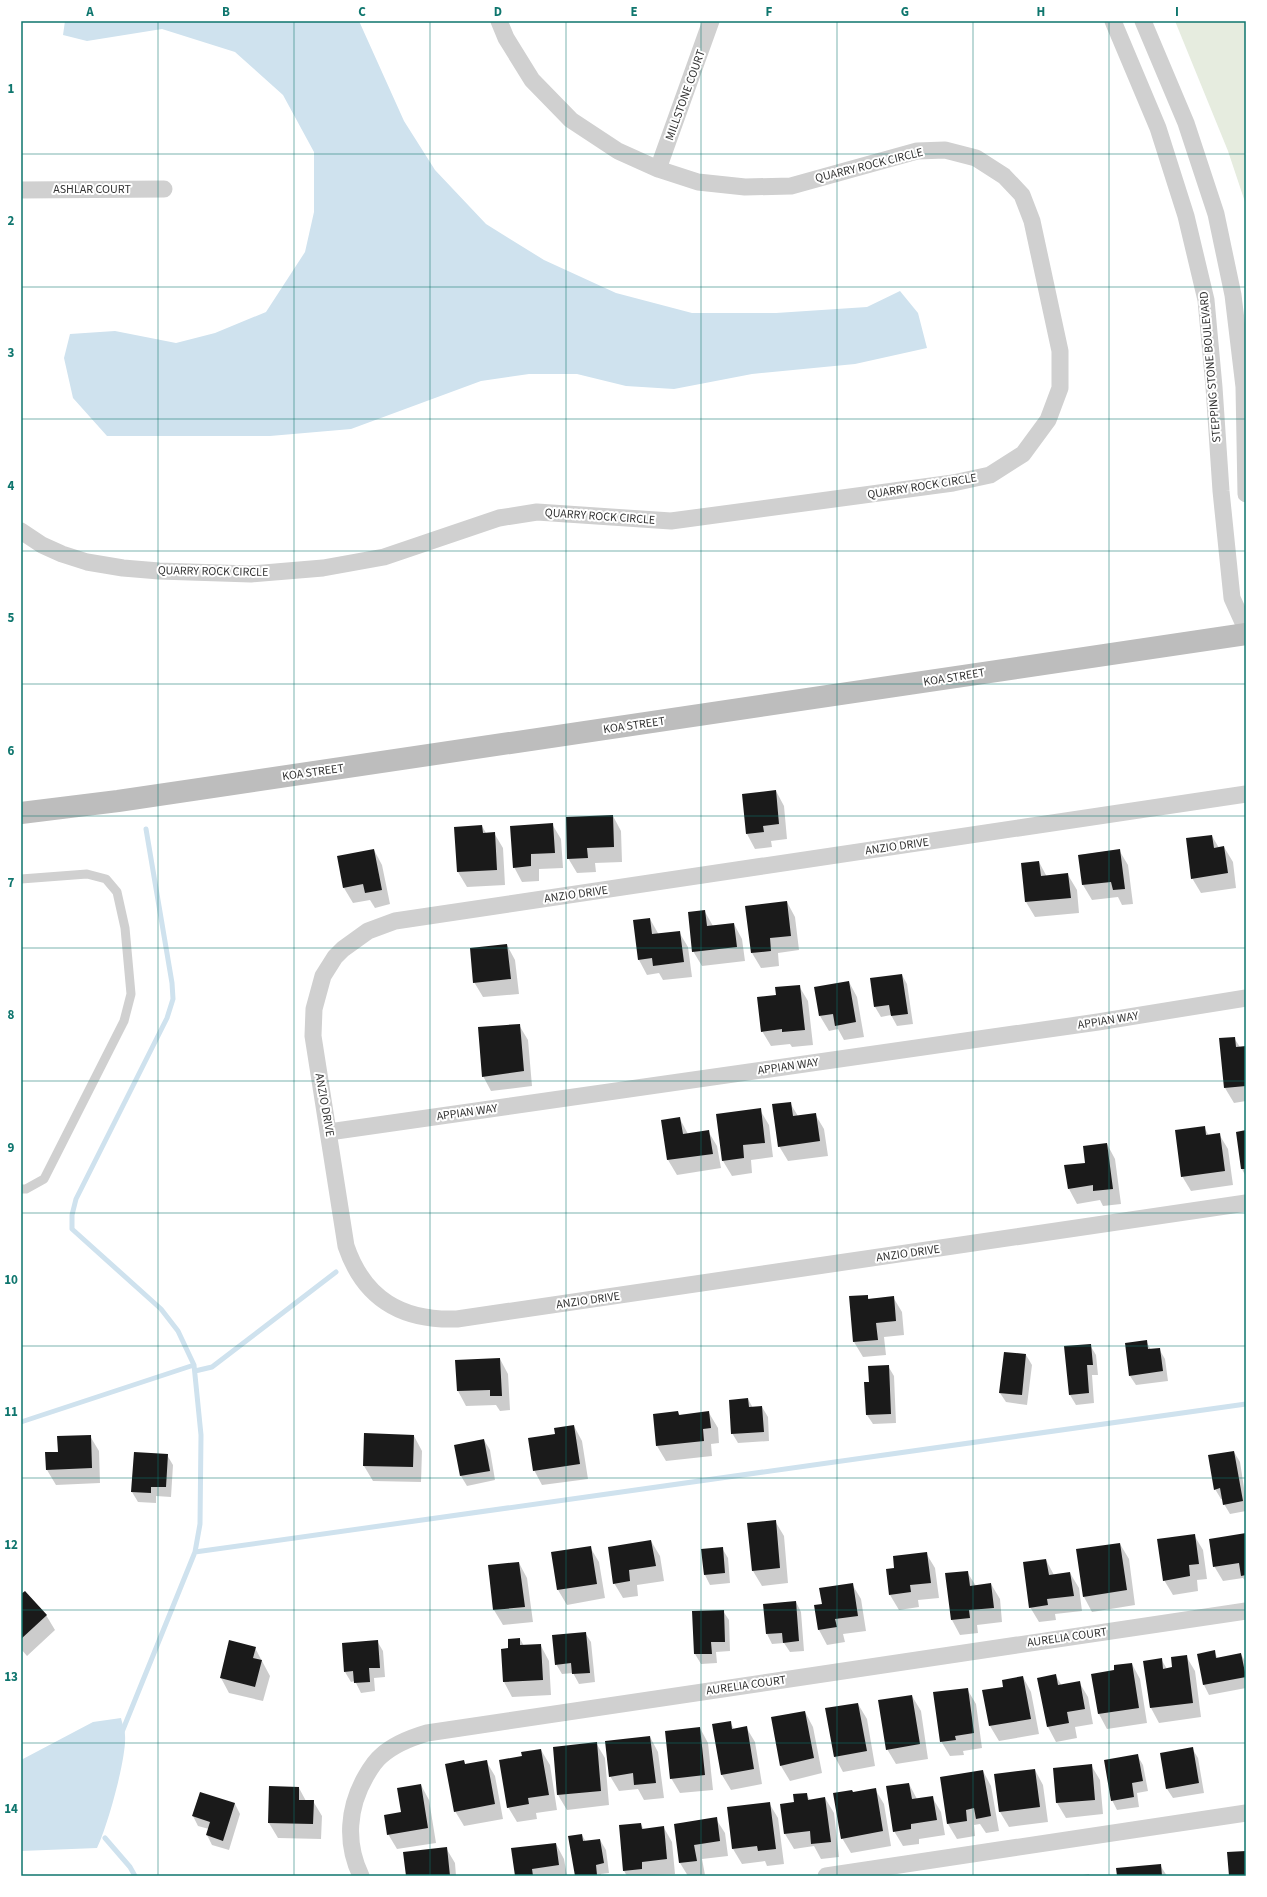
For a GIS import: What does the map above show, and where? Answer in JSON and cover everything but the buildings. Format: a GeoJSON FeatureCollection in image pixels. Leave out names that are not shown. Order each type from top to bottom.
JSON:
{"type":"FeatureCollection","features":[{"type":"Feature","properties":{"kind":"main road","name":"KOA STREET"},"geometry":{"type":"LineString","coordinates":[[21,813],[126,800],[1246,634]]}},
{"type":"Feature","properties":{"kind":"street","name":"QUARRY ROCK CIRCLE"},"geometry":{"type":"LineString","coordinates":[[21,531],[42,545],[62,554],[87,562],[123,568],[251,574],[323,568],[384,558],[499,518],[537,512],[671,521],[953,483],[990,475],[1023,454],[1048,420],[1060,388],[1060,351],[1032,221],[1022,195],[998,172],[976,158],[945,150],[917,151],[791,186],[745,187],[698,182],[658,169],[618,151],[571,120],[532,80],[506,38],[499,21]]}},
{"type":"Feature","properties":{"kind":"street","name":"MILLSTONE COURT"},"geometry":{"type":"LineString","coordinates":[[658,169],[712,21]]}},
{"type":"Feature","properties":{"kind":"street","name":"STEPPING STONE BOULEVARD"},"geometry":{"type":"LineString","coordinates":[[1113,21],[1158,128],[1186,216],[1206,300],[1214,386],[1221,492],[1232,598],[1246,629]]}},
{"type":"Feature","properties":{"kind":"street"},"geometry":{"type":"LineString","coordinates":[[1143,21],[1186,123],[1218,222],[1234,295],[1244,386],[1246,494]]}},
{"type":"Feature","properties":{"kind":"street","name":"ASHLAR COURT"},"geometry":{"type":"LineString","coordinates":[[21,190],[164,189]]}},
{"type":"Feature","properties":{"kind":"street","name":"ANZIO DRIVE"},"geometry":{"type":"LineString","coordinates":[[1246,794],[411,918],[381,924],[353,940],[335,957],[323,976],[316,997],[312,1024],[346,1246],[356,1270],[372,1290],[385,1302],[398,1310],[429,1319],[457,1319],[1246,1203]]}},
{"type":"Feature","properties":{"kind":"street","name":"APPIAN WAY"},"geometry":{"type":"LineString","coordinates":[[329,1132],[1098,1022],[1246,998]]}},
{"type":"Feature","properties":{"kind":"street","name":"AURELIA COURT"},"geometry":{"type":"LineString","coordinates":[[361,1876],[355,1863],[350,1837],[353,1809],[361,1785],[379,1757],[398,1744],[427,1732],[1246,1611]]}},
{"type":"Feature","properties":{"kind":"street"},"geometry":{"type":"LineString","coordinates":[[826,1876],[1246,1813]]}},
{"type":"Feature","properties":{"kind":"lane"},"geometry":{"type":"LineString","coordinates":[[21,879],[87,874],[106,879],[117,892],[125,928],[131,994],[124,1021],[44,1179],[26,1189],[21,1189]]}},
{"type":"Feature","properties":{"kind":"shaded area"},"geometry":{"type":"Polygon","coordinates":[[[1175,21],[1246,21],[1246,205],[1228,151],[1175,21]]]}},
{"type":"Feature","properties":{"kind":"water"},"geometry":{"type":"Polygon","coordinates":[[[65,21],[359,21],[404,121],[435,170],[486,224],[544,260],[616,293],[692,313],[776,313],[867,307],[900,291],[918,313],[927,348],[855,364],[752,374],[674,389],[626,386],[577,374],[529,374],[481,381],[351,429],[270,436],[107,436],[73,398],[64,358],[70,334],[115,331],[176,343],[215,333],[266,312],[305,252],[314,212],[314,152],[283,95],[235,52],[162,29],[87,41],[63,35],[65,21]]]}},
{"type":"Feature","properties":{"kind":"water"},"geometry":{"type":"Polygon","coordinates":[[[121,1718],[125,1731],[123,1759],[111,1809],[97,1848],[21,1851],[21,1760],[93,1722],[121,1718]]]}},
{"type":"Feature","properties":{"kind":"waterway"},"geometry":{"type":"LineString","coordinates":[[122,1732],[195,1552],[200,1524],[201,1435],[194,1365],[178,1331],[161,1309],[72,1229],[72,1215],[76,1199],[167,1018],[173,999],[172,983],[146,829]]}},
{"type":"Feature","properties":{"kind":"waterway"},"geometry":{"type":"LineString","coordinates":[[195,1371],[212,1367],[336,1272]]}},
{"type":"Feature","properties":{"kind":"waterway"},"geometry":{"type":"LineString","coordinates":[[21,1422],[194,1365]]}},
{"type":"Feature","properties":{"kind":"waterway"},"geometry":{"type":"LineString","coordinates":[[195,1552],[1246,1404]]}},
{"type":"Feature","properties":{"kind":"waterway"},"geometry":{"type":"LineString","coordinates":[[105,1838],[130,1867],[135,1876]]}}]}
